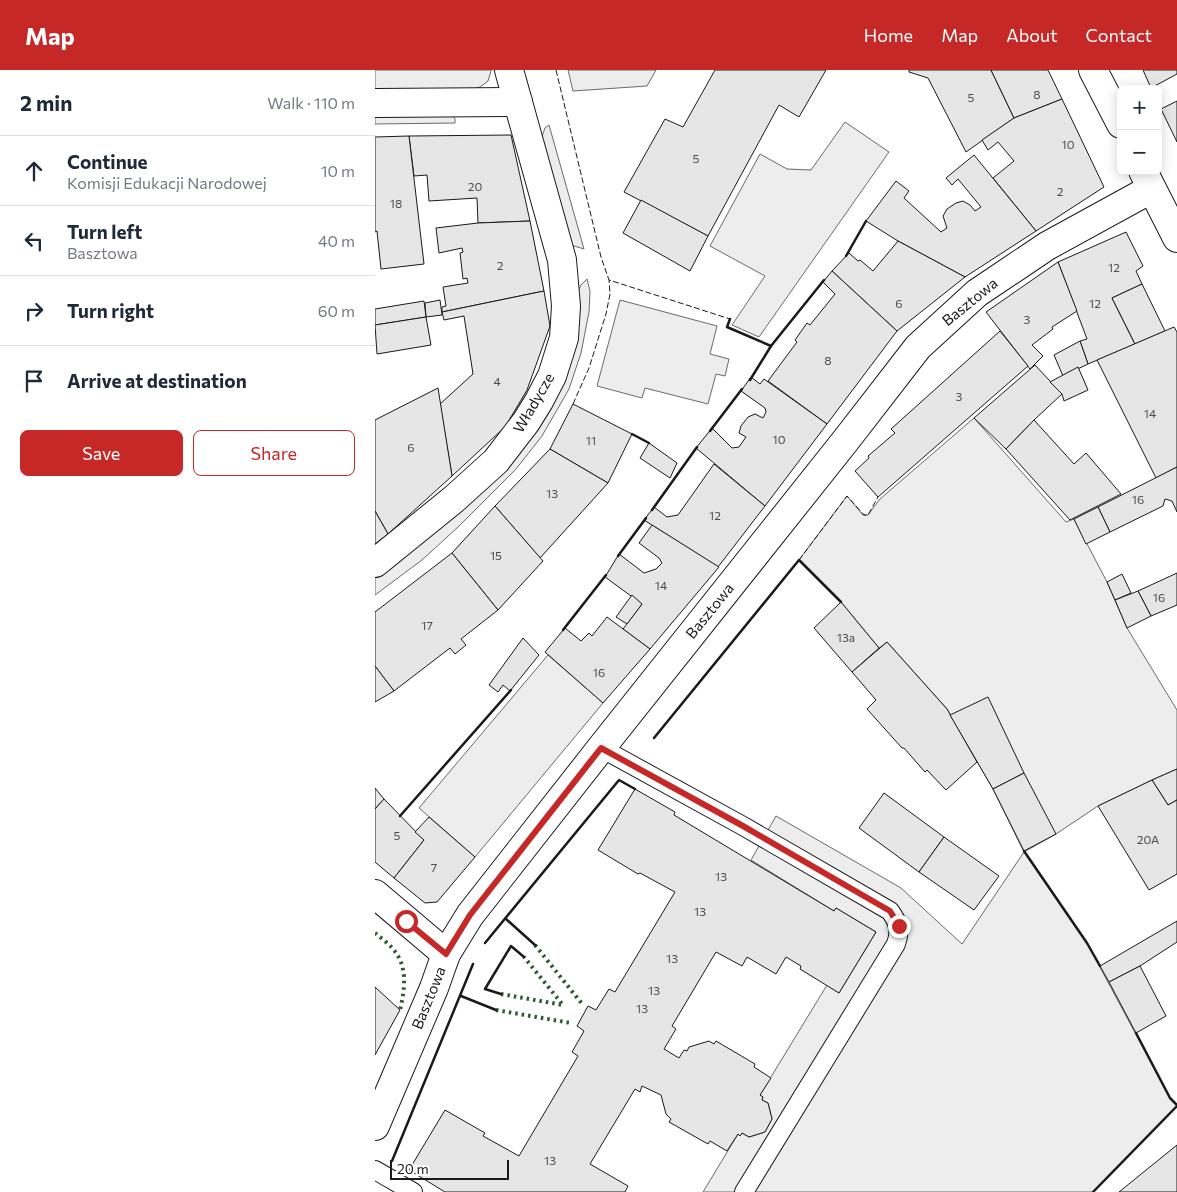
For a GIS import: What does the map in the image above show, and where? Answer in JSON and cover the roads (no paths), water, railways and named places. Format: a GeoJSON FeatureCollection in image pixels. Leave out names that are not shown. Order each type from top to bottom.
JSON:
{"type":"FeatureCollection","features":[{"type":"Feature","properties":{"kind":"street","name":"Władycze"},"geometry":{"type":"LineString","coordinates":[[375,564],[454,499],[496,461],[526,422],[551,376],[564,338],[566,306],[562,260],[509,70]]}},
{"type":"Feature","properties":{"kind":"street"},"geometry":{"type":"LineString","coordinates":[[1093,70],[1117,116]]}},
{"type":"Feature","properties":{"kind":"street"},"geometry":{"type":"LineString","coordinates":[[375,103],[520,107]]}},
{"type":"Feature","properties":{"kind":"street"},"geometry":{"type":"LineString","coordinates":[[1147,180],[1177,238]]}},
{"type":"Feature","properties":{"kind":"street","name":"Basztowa"},"geometry":{"type":"LineString","coordinates":[[375,1126],[434,988],[446,954],[470,915],[846,440],[917,346],[977,293],[1147,180]]}},
{"type":"Feature","properties":{"kind":"street"},"geometry":{"type":"LineString","coordinates":[[375,894],[446,954]]}},
{"type":"Feature","properties":{"kind":"lane"},"geometry":{"type":"LineString","coordinates":[[601,748],[743,826],[890,911],[899,926],[899,936],[896,944],[744,1192]]}},
{"type":"Feature","properties":{"kind":"lane"},"geometry":{"type":"LineString","coordinates":[[375,1170],[413,1192]]}}]}
